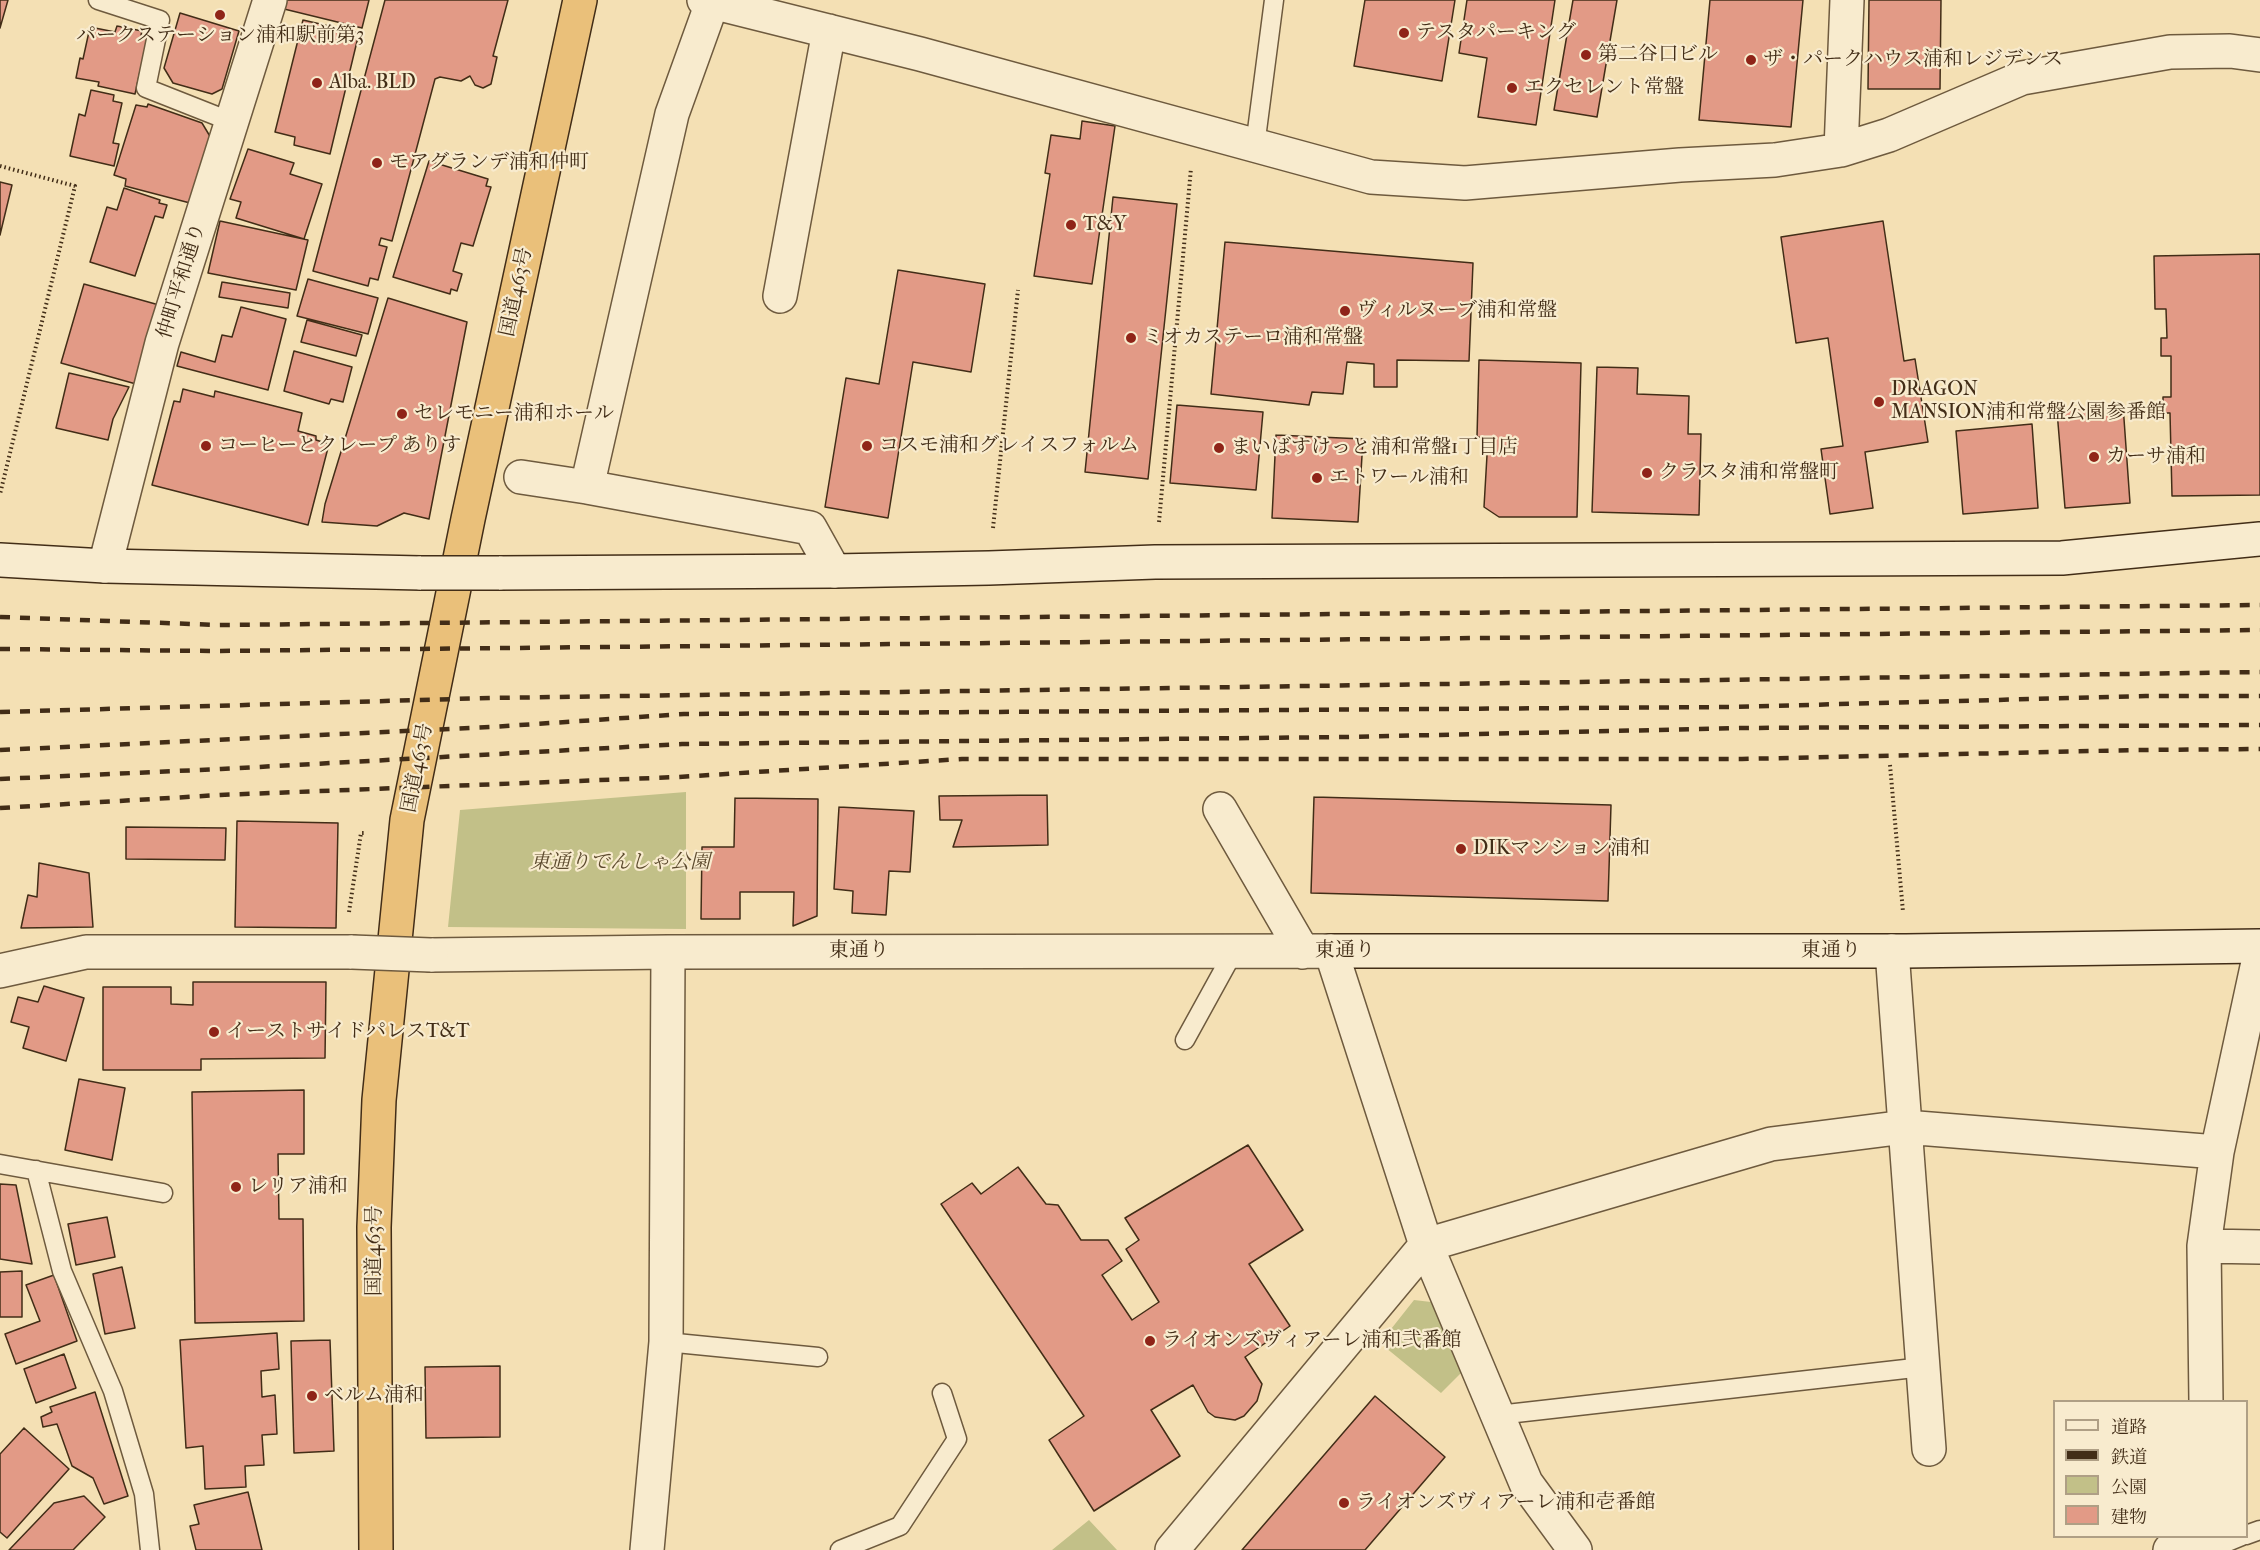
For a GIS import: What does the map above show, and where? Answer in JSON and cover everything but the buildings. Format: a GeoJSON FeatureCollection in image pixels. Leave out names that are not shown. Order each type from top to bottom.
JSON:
{"type":"FeatureCollection","features":[{"type":"Feature","properties":{"kind":"highway","name":"国道463号"},"geometry":{"type":"LineString","coordinates":[[376,1550],[374,1227],[379,1100],[407,820],[471,507],[580,0]]}},
{"type":"Feature","properties":{"kind":"street","name":"仲町平和通り"},"geometry":{"type":"LineString","coordinates":[[105,566],[162,343],[270,0]]}},
{"type":"Feature","properties":{"kind":"street"},"geometry":{"type":"LineString","coordinates":[[1841,150],[1847,0]]}},
{"type":"Feature","properties":{"kind":"street"},"geometry":{"type":"LineString","coordinates":[[587,487],[672,114],[708,2],[920,54],[1371,177],[1465,183],[1680,165],[1775,160],[1841,150],[1889,135],[2022,78],[2170,52],[2230,51],[2260,55]]}},
{"type":"Feature","properties":{"kind":"street"},"geometry":{"type":"LineString","coordinates":[[780,296],[829,31]]}},
{"type":"Feature","properties":{"kind":"street"},"geometry":{"type":"LineString","coordinates":[[521,477],[810,528],[834,571]]}},
{"type":"Feature","properties":{"kind":"street"},"geometry":{"type":"LineString","coordinates":[[0,560],[105,566],[421,573],[834,571],[1155,562],[2062,558],[2260,539]]}},
{"type":"Feature","properties":{"kind":"street"},"geometry":{"type":"LineString","coordinates":[[1220,809],[1317,951],[1426,1245],[1526,1483],[1575,1550]]}},
{"type":"Feature","properties":{"kind":"street","name":"東通り"},"geometry":{"type":"LineString","coordinates":[[0,971],[86,952],[352,952],[431,955],[668,952],[1899,951],[2260,946]]}},
{"type":"Feature","properties":{"kind":"street"},"geometry":{"type":"LineString","coordinates":[[1899,951],[1905,1127],[1929,1449]]}},
{"type":"Feature","properties":{"kind":"street"},"geometry":{"type":"LineString","coordinates":[[647,1550],[666,1342],[668,952]]}},
{"type":"Feature","properties":{"kind":"street"},"geometry":{"type":"LineString","coordinates":[[2206,1400],[2204,1246],[2217,1152],[2260,953]]}},
{"type":"Feature","properties":{"kind":"street"},"geometry":{"type":"LineString","coordinates":[[1172,1550],[1426,1245],[1771,1144],[1905,1127],[2217,1152]]}},
{"type":"Feature","properties":{"kind":"street"},"geometry":{"type":"LineString","coordinates":[[2204,1246],[2260,1247]]}},
{"type":"Feature","properties":{"kind":"street"},"geometry":{"type":"LineString","coordinates":[[2170,1550],[2191,1542],[2207,1543]]}},
{"type":"Feature","properties":{"kind":"lane"},"geometry":{"type":"LineString","coordinates":[[98,0],[160,20],[146,88],[232,122]]}},
{"type":"Feature","properties":{"kind":"lane"},"geometry":{"type":"LineString","coordinates":[[1255,146],[1274,0]]}},
{"type":"Feature","properties":{"kind":"lane"},"geometry":{"type":"LineString","coordinates":[[1185,1040],[1234,951]]}},
{"type":"Feature","properties":{"kind":"lane"},"geometry":{"type":"LineString","coordinates":[[0,1164],[163,1194]]}},
{"type":"Feature","properties":{"kind":"lane"},"geometry":{"type":"LineString","coordinates":[[36,1170],[62,1271],[113,1391],[144,1494],[150,1550]]}},
{"type":"Feature","properties":{"kind":"lane"},"geometry":{"type":"LineString","coordinates":[[666,1342],[818,1357]]}},
{"type":"Feature","properties":{"kind":"lane"},"geometry":{"type":"LineString","coordinates":[[1498,1415],[1923,1367]]}},
{"type":"Feature","properties":{"kind":"lane"},"geometry":{"type":"LineString","coordinates":[[840,1550],[900,1526],[957,1439],[942,1393]]}},
{"type":"Feature","properties":{"kind":"lane"},"geometry":{"type":"LineString","coordinates":[[2207,1543],[2220,1545],[2237,1538]]}},
{"type":"Feature","properties":{"kind":"path"},"geometry":{"type":"LineString","coordinates":[[1155,562],[1194,129]]}},
{"type":"Feature","properties":{"kind":"path"},"geometry":{"type":"LineString","coordinates":[[0,166],[75,186],[0,494]]}},
{"type":"Feature","properties":{"kind":"path"},"geometry":{"type":"LineString","coordinates":[[988,568],[1018,290]]}},
{"type":"Feature","properties":{"kind":"path"},"geometry":{"type":"LineString","coordinates":[[1890,765],[1899,951]]}},
{"type":"Feature","properties":{"kind":"path"},"geometry":{"type":"LineString","coordinates":[[348,920],[360,833]]}},
{"type":"Feature","properties":{"kind":"green space","name":"東通りでんしゃ公園"},"geometry":{"type":"Polygon","coordinates":[[[686,792],[686,929],[448,927],[460,810],[686,792]]]}},
{"type":"Feature","properties":{"kind":"green space"},"geometry":{"type":"Polygon","coordinates":[[[1414,1300],[1431,1302],[1463,1371],[1441,1393],[1380,1343],[1414,1300]]]}},
{"type":"Feature","properties":{"kind":"green space"},"geometry":{"type":"Polygon","coordinates":[[[1089,1520],[1117,1550],[1052,1550],[1089,1520]]]}},
{"type":"Feature","properties":{"kind":"railway"},"geometry":{"type":"LineString","coordinates":[[0,617],[218,625],[2260,605]]}},
{"type":"Feature","properties":{"kind":"railway"},"geometry":{"type":"LineString","coordinates":[[0,649],[217,651],[2260,630]]}},
{"type":"Feature","properties":{"kind":"railway"},"geometry":{"type":"LineString","coordinates":[[0,712],[490,698],[2260,672]]}},
{"type":"Feature","properties":{"kind":"railway"},"geometry":{"type":"LineString","coordinates":[[0,750],[491,727],[684,714],[1729,707],[2146,696],[2260,696]]}},
{"type":"Feature","properties":{"kind":"railway"},"geometry":{"type":"LineString","coordinates":[[0,779],[682,744],[1347,737],[1744,728],[2260,725]]}},
{"type":"Feature","properties":{"kind":"railway"},"geometry":{"type":"LineString","coordinates":[[0,808],[220,795],[678,777],[962,759],[1742,759],[2260,749]]}},
{"type":"Feature","properties":{"kind":"place","name":"パークステーション浦和駅前第3"},"geometry":{"type":"Point","coordinates":[220,15]}},
{"type":"Feature","properties":{"kind":"place","name":"テスタパーキング"},"geometry":{"type":"Point","coordinates":[1404,33]}},
{"type":"Feature","properties":{"kind":"place","name":"第二谷口ビル"},"geometry":{"type":"Point","coordinates":[1586,55]}},
{"type":"Feature","properties":{"kind":"place","name":"ザ・パークハウス浦和レジデンス"},"geometry":{"type":"Point","coordinates":[1751,60]}},
{"type":"Feature","properties":{"kind":"place","name":"Alba. BLD"},"geometry":{"type":"Point","coordinates":[317,83]}},
{"type":"Feature","properties":{"kind":"place","name":"エクセレント常盤"},"geometry":{"type":"Point","coordinates":[1512,88]}},
{"type":"Feature","properties":{"kind":"place","name":"モアグランデ浦和仲町"},"geometry":{"type":"Point","coordinates":[377,163]}},
{"type":"Feature","properties":{"kind":"place","name":"T&Y"},"geometry":{"type":"Point","coordinates":[1071,225]}},
{"type":"Feature","properties":{"kind":"place","name":"ヴィルヌーブ浦和常盤"},"geometry":{"type":"Point","coordinates":[1345,311]}},
{"type":"Feature","properties":{"kind":"place","name":"ミオカステーロ浦和常盤"},"geometry":{"type":"Point","coordinates":[1131,338]}},
{"type":"Feature","properties":{"kind":"place","name":"DRAGON MANSION浦和常盤公園参番館"},"geometry":{"type":"Point","coordinates":[1879,402]}},
{"type":"Feature","properties":{"kind":"place","name":"セレモニー浦和ホール"},"geometry":{"type":"Point","coordinates":[402,414]}},
{"type":"Feature","properties":{"kind":"place","name":"コーヒーとクレープ ありす"},"geometry":{"type":"Point","coordinates":[206,446]}},
{"type":"Feature","properties":{"kind":"place","name":"コスモ浦和グレイスフォルム"},"geometry":{"type":"Point","coordinates":[867,446]}},
{"type":"Feature","properties":{"kind":"place","name":"まいばすけっと浦和常盤1丁目店"},"geometry":{"type":"Point","coordinates":[1219,448]}},
{"type":"Feature","properties":{"kind":"place","name":"カーサ浦和"},"geometry":{"type":"Point","coordinates":[2094,457]}},
{"type":"Feature","properties":{"kind":"place","name":"クラスタ浦和常盤町"},"geometry":{"type":"Point","coordinates":[1647,473]}},
{"type":"Feature","properties":{"kind":"place","name":"エトワール浦和"},"geometry":{"type":"Point","coordinates":[1317,478]}},
{"type":"Feature","properties":{"kind":"place","name":"DIKマンション浦和"},"geometry":{"type":"Point","coordinates":[1461,849]}},
{"type":"Feature","properties":{"kind":"place","name":"イーストサイドパレスT&T"},"geometry":{"type":"Point","coordinates":[214,1032]}},
{"type":"Feature","properties":{"kind":"place","name":"レリア浦和"},"geometry":{"type":"Point","coordinates":[236,1187]}},
{"type":"Feature","properties":{"kind":"place","name":"ライオンズヴィアーレ浦和弐番館"},"geometry":{"type":"Point","coordinates":[1150,1341]}},
{"type":"Feature","properties":{"kind":"place","name":"ベルム浦和"},"geometry":{"type":"Point","coordinates":[312,1396]}},
{"type":"Feature","properties":{"kind":"place","name":"ライオンズヴィアーレ浦和壱番館"},"geometry":{"type":"Point","coordinates":[1344,1503]}}]}
